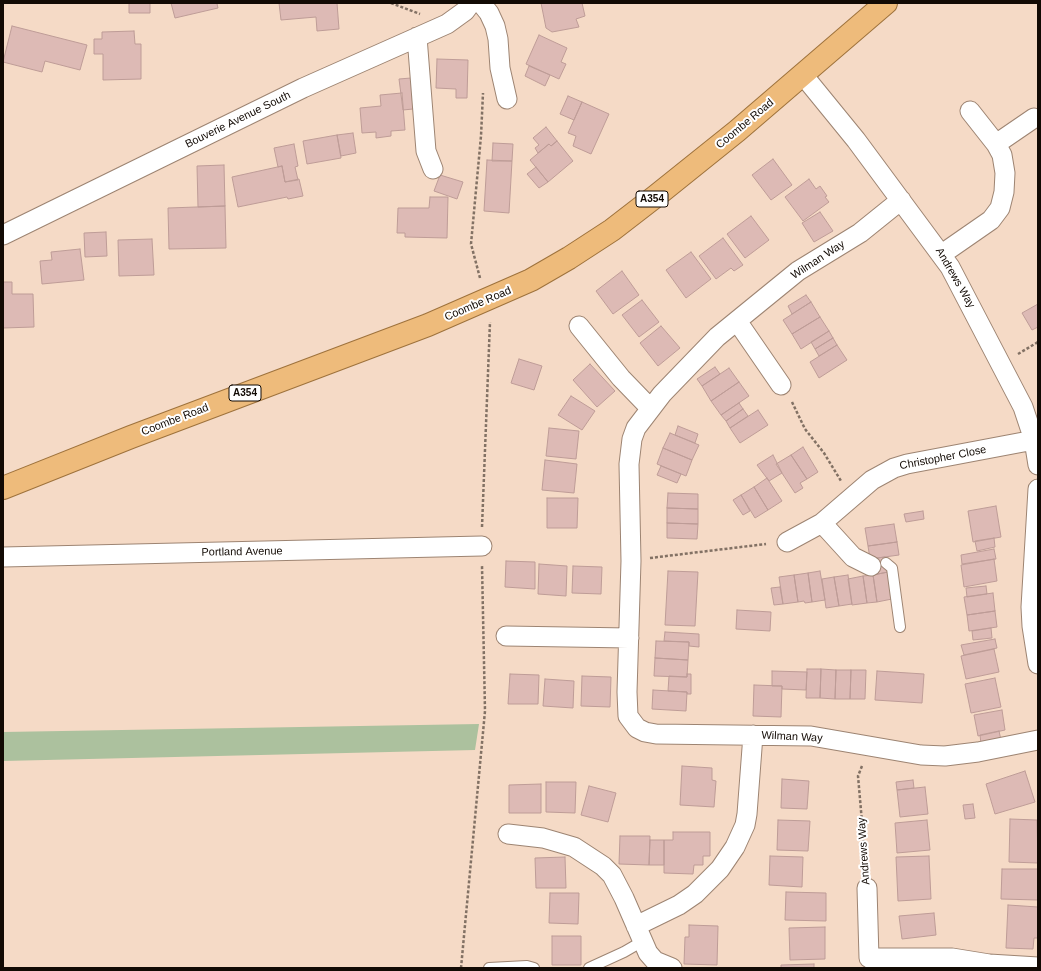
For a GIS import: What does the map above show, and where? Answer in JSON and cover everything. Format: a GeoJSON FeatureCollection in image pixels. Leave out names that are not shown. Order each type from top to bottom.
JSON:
{"type":"FeatureCollection","features":[{"type":"Feature","properties":{"kind":"highway","name":"Coombe Road"},"geometry":{"type":"LineString","coordinates":[[3,488],[131,437],[428,325],[531,280],[569,258],[612,230],[737,131],[886,3]]}},
{"type":"Feature","properties":{"kind":"street","name":"Bouverie Avenue South"},"geometry":{"type":"LineString","coordinates":[[3,235],[303,88],[447,24],[465,11],[470,3]]}},
{"type":"Feature","properties":{"kind":"street"},"geometry":{"type":"LineString","coordinates":[[481,3],[489,13],[495,26],[498,39],[500,68],[507,99]]}},
{"type":"Feature","properties":{"kind":"street"},"geometry":{"type":"LineString","coordinates":[[417,37],[426,151],[433,169]]}},
{"type":"Feature","properties":{"kind":"street","name":"Andrews Way"},"geometry":{"type":"LineString","coordinates":[[803,75],[856,140],[942,254],[1015,390],[1034,440],[1038,465]]}},
{"type":"Feature","properties":{"kind":"street"},"geometry":{"type":"LineString","coordinates":[[942,254],[991,220],[1000,208],[1004,192],[1005,174],[1002,155],[996,144],[970,111]]}},
{"type":"Feature","properties":{"kind":"street"},"geometry":{"type":"LineString","coordinates":[[996,144],[1034,118]]}},
{"type":"Feature","properties":{"kind":"street","name":"Wilman Way"},"geometry":{"type":"LineString","coordinates":[[900,200],[860,233],[798,271],[704,349],[650,408],[636,428],[630,451],[629,464],[631,561],[627,706],[631,722],[637,728],[645,732],[656,734],[811,736],[921,755],[945,756],[978,752],[1038,740]]}},
{"type":"Feature","properties":{"kind":"street"},"geometry":{"type":"LineString","coordinates":[[737,321],[781,385]]}},
{"type":"Feature","properties":{"kind":"street"},"geometry":{"type":"LineString","coordinates":[[579,326],[626,384],[650,408]]}},
{"type":"Feature","properties":{"kind":"street","name":"Christopher Close"},"geometry":{"type":"LineString","coordinates":[[787,542],[822,523],[881,474],[907,464],[1034,440]]}},
{"type":"Feature","properties":{"kind":"street"},"geometry":{"type":"LineString","coordinates":[[1038,489],[1031,606],[1032,626],[1038,664]]}},
{"type":"Feature","properties":{"kind":"street"},"geometry":{"type":"LineString","coordinates":[[822,523],[853,557],[879,564]]}},
{"type":"Feature","properties":{"kind":"street","name":"Portland Avenue"},"geometry":{"type":"LineString","coordinates":[[3,557],[482,546]]}},
{"type":"Feature","properties":{"kind":"street"},"geometry":{"type":"LineString","coordinates":[[506,636],[629,638]]}},
{"type":"Feature","properties":{"kind":"street"},"geometry":{"type":"LineString","coordinates":[[640,933],[695,894],[720,869],[735,847],[745,824],[747,814],[752,735]]}},
{"type":"Feature","properties":{"kind":"street"},"geometry":{"type":"LineString","coordinates":[[508,834],[543,838],[574,847],[604,866],[612,875],[648,953],[655,961],[672,968]]}},
{"type":"Feature","properties":{"kind":"street","name":"Andrews Way"},"geometry":{"type":"LineString","coordinates":[[867,888],[867,963],[952,958],[989,964],[1038,967]]}},
{"type":"Feature","properties":{"kind":"lane"},"geometry":{"type":"LineString","coordinates":[[879,564],[888,562],[892,568],[900,627]]}},
{"type":"Feature","properties":{"kind":"lane"},"geometry":{"type":"LineString","coordinates":[[589,968],[624,952],[640,933]]}},
{"type":"Feature","properties":{"kind":"lane"},"geometry":{"type":"LineString","coordinates":[[489,968],[526,966],[534,968]]}},
{"type":"Feature","properties":{"kind":"path"},"geometry":{"type":"LineString","coordinates":[[483,89],[481,136],[470,244],[487,300]]}},
{"type":"Feature","properties":{"kind":"path"},"geometry":{"type":"LineString","coordinates":[[461,968],[485,711],[482,546],[490,324]]}},
{"type":"Feature","properties":{"kind":"path"},"geometry":{"type":"LineString","coordinates":[[781,385],[788,394],[805,429],[824,453],[843,483],[854,497]]}},
{"type":"Feature","properties":{"kind":"path"},"geometry":{"type":"LineString","coordinates":[[631,561],[787,542]]}},
{"type":"Feature","properties":{"kind":"path","name":"Andrews Way"},"geometry":{"type":"LineString","coordinates":[[867,888],[858,776],[869,746]]}},
{"type":"Feature","properties":{"kind":"green space"},"geometry":{"type":"Polygon","coordinates":[[[479,724],[475,750],[3,761],[3,732],[479,724]]]}},
{"type":"Feature","properties":{"kind":"building"},"geometry":{"type":"Polygon","coordinates":[[[129,3],[150,3],[150,13],[129,13],[129,3]]]}},
{"type":"Feature","properties":{"kind":"building"},"geometry":{"type":"Polygon","coordinates":[[[171,3],[220,3],[217,4],[218,8],[175,18],[171,3]]]}},
{"type":"Feature","properties":{"kind":"building"},"geometry":{"type":"Polygon","coordinates":[[[279,3],[337,3],[339,29],[317,31],[316,17],[281,20],[279,3]]]}},
{"type":"Feature","properties":{"kind":"building"},"geometry":{"type":"Polygon","coordinates":[[[541,3],[582,3],[585,16],[576,19],[579,27],[552,32],[546,28],[541,3]]]}},
{"type":"Feature","properties":{"kind":"building"},"geometry":{"type":"Polygon","coordinates":[[[12,26],[87,45],[80,70],[45,61],[42,72],[3,62],[12,26]]]}},
{"type":"Feature","properties":{"kind":"building"},"geometry":{"type":"Polygon","coordinates":[[[134,31],[135,44],[141,44],[141,79],[103,80],[103,54],[94,54],[94,39],[102,39],[102,32],[134,31]]]}},
{"type":"Feature","properties":{"kind":"building"},"geometry":{"type":"Polygon","coordinates":[[[539,35],[567,48],[561,62],[566,64],[559,79],[526,64],[539,35]]]}},
{"type":"Feature","properties":{"kind":"building"},"geometry":{"type":"Polygon","coordinates":[[[437,59],[468,60],[467,98],[456,98],[456,89],[436,88],[437,59]]]}},
{"type":"Feature","properties":{"kind":"building"},"geometry":{"type":"Polygon","coordinates":[[[529,66],[550,75],[545,86],[525,76],[529,66]]]}},
{"type":"Feature","properties":{"kind":"building"},"geometry":{"type":"Polygon","coordinates":[[[411,78],[413,109],[403,110],[399,79],[411,78]]]}},
{"type":"Feature","properties":{"kind":"building"},"geometry":{"type":"Polygon","coordinates":[[[402,93],[405,130],[391,131],[391,136],[376,138],[376,132],[362,133],[360,108],[381,106],[380,95],[402,93]]]}},
{"type":"Feature","properties":{"kind":"building"},"geometry":{"type":"Polygon","coordinates":[[[568,96],[582,102],[574,120],[560,114],[568,96]]]}},
{"type":"Feature","properties":{"kind":"building"},"geometry":{"type":"Polygon","coordinates":[[[582,102],[609,114],[591,154],[573,146],[576,136],[568,133],[582,102]]]}},
{"type":"Feature","properties":{"kind":"building"},"geometry":{"type":"Polygon","coordinates":[[[546,127],[557,141],[551,146],[549,144],[538,153],[535,148],[539,145],[533,138],[546,127]]]}},
{"type":"Feature","properties":{"kind":"building"},"geometry":{"type":"Polygon","coordinates":[[[353,133],[356,153],[341,156],[337,135],[353,133]]]}},
{"type":"Feature","properties":{"kind":"building"},"geometry":{"type":"Polygon","coordinates":[[[337,135],[341,158],[307,164],[303,141],[337,135]]]}},
{"type":"Feature","properties":{"kind":"building"},"geometry":{"type":"Polygon","coordinates":[[[557,141],[573,161],[548,182],[530,160],[549,144],[551,146],[557,141]]]}},
{"type":"Feature","properties":{"kind":"building"},"geometry":{"type":"Polygon","coordinates":[[[493,143],[513,144],[512,161],[492,161],[493,143]]]}},
{"type":"Feature","properties":{"kind":"building"},"geometry":{"type":"Polygon","coordinates":[[[294,144],[298,166],[295,167],[298,180],[285,182],[282,166],[278,167],[274,148],[294,144]]]}},
{"type":"Feature","properties":{"kind":"building"},"geometry":{"type":"Polygon","coordinates":[[[773,159],[792,185],[771,200],[752,175],[773,159]]]}},
{"type":"Feature","properties":{"kind":"building"},"geometry":{"type":"Polygon","coordinates":[[[487,160],[512,161],[509,213],[484,211],[487,160]]]}},
{"type":"Feature","properties":{"kind":"building"},"geometry":{"type":"Polygon","coordinates":[[[224,165],[225,206],[198,207],[197,166],[224,165]]]}},
{"type":"Feature","properties":{"kind":"building"},"geometry":{"type":"Polygon","coordinates":[[[282,166],[285,182],[299,179],[303,196],[288,199],[287,197],[238,207],[232,177],[282,166]]]}},
{"type":"Feature","properties":{"kind":"building"},"geometry":{"type":"Polygon","coordinates":[[[536,167],[548,182],[539,188],[527,174],[536,167]]]}},
{"type":"Feature","properties":{"kind":"building"},"geometry":{"type":"Polygon","coordinates":[[[440,175],[463,182],[457,199],[434,191],[440,175]]]}},
{"type":"Feature","properties":{"kind":"building"},"geometry":{"type":"Polygon","coordinates":[[[809,179],[816,189],[820,186],[829,202],[803,221],[785,197],[809,179]]]}},
{"type":"Feature","properties":{"kind":"building"},"geometry":{"type":"Polygon","coordinates":[[[430,197],[448,197],[447,238],[405,237],[405,233],[397,233],[398,208],[429,208],[430,197]]]}},
{"type":"Feature","properties":{"kind":"building"},"geometry":{"type":"Polygon","coordinates":[[[225,206],[226,248],[169,249],[168,208],[225,206]]]}},
{"type":"Feature","properties":{"kind":"building"},"geometry":{"type":"Polygon","coordinates":[[[820,212],[833,231],[814,242],[802,223],[820,212]]]}},
{"type":"Feature","properties":{"kind":"building"},"geometry":{"type":"Polygon","coordinates":[[[751,216],[769,240],[745,258],[727,234],[751,216]]]}},
{"type":"Feature","properties":{"kind":"building"},"geometry":{"type":"Polygon","coordinates":[[[106,232],[107,256],[85,257],[84,233],[106,232]]]}},
{"type":"Feature","properties":{"kind":"building"},"geometry":{"type":"Polygon","coordinates":[[[723,238],[743,265],[734,271],[731,268],[716,279],[699,256],[723,238]]]}},
{"type":"Feature","properties":{"kind":"building"},"geometry":{"type":"Polygon","coordinates":[[[152,239],[154,275],[119,276],[118,240],[152,239]]]}},
{"type":"Feature","properties":{"kind":"building"},"geometry":{"type":"Polygon","coordinates":[[[80,249],[84,280],[42,284],[40,261],[52,260],[51,252],[80,249]]]}},
{"type":"Feature","properties":{"kind":"building"},"geometry":{"type":"Polygon","coordinates":[[[691,252],[711,279],[686,298],[666,270],[691,252]]]}},
{"type":"Feature","properties":{"kind":"building"},"geometry":{"type":"Polygon","coordinates":[[[622,271],[639,295],[613,314],[596,291],[622,271]]]}},
{"type":"Feature","properties":{"kind":"building"},"geometry":{"type":"Polygon","coordinates":[[[3,282],[12,282],[12,294],[33,294],[34,327],[3,328],[3,282]]]}},
{"type":"Feature","properties":{"kind":"building"},"geometry":{"type":"Polygon","coordinates":[[[806,295],[811,302],[792,314],[788,306],[806,295]]]}},
{"type":"Feature","properties":{"kind":"building"},"geometry":{"type":"Polygon","coordinates":[[[642,300],[659,322],[639,337],[622,315],[642,300]]]}},
{"type":"Feature","properties":{"kind":"building"},"geometry":{"type":"Polygon","coordinates":[[[811,302],[820,317],[792,334],[783,320],[811,302]]]}},
{"type":"Feature","properties":{"kind":"building"},"geometry":{"type":"Polygon","coordinates":[[[1038,304],[1038,327],[1032,330],[1022,313],[1038,304]]]}},
{"type":"Feature","properties":{"kind":"building"},"geometry":{"type":"Polygon","coordinates":[[[820,317],[829,331],[801,349],[792,334],[820,317]]]}},
{"type":"Feature","properties":{"kind":"building"},"geometry":{"type":"Polygon","coordinates":[[[661,326],[680,348],[658,366],[640,343],[661,326]]]}},
{"type":"Feature","properties":{"kind":"building"},"geometry":{"type":"Polygon","coordinates":[[[829,331],[833,338],[815,349],[811,342],[829,331]]]}},
{"type":"Feature","properties":{"kind":"building"},"geometry":{"type":"Polygon","coordinates":[[[833,338],[837,345],[819,356],[815,349],[833,338]]]}},
{"type":"Feature","properties":{"kind":"building"},"geometry":{"type":"Polygon","coordinates":[[[837,345],[847,360],[819,378],[810,362],[837,345]]]}},
{"type":"Feature","properties":{"kind":"building"},"geometry":{"type":"Polygon","coordinates":[[[519,359],[542,366],[534,390],[511,383],[519,359]]]}},
{"type":"Feature","properties":{"kind":"building"},"geometry":{"type":"Polygon","coordinates":[[[590,364],[615,391],[597,407],[573,380],[590,364]]]}},
{"type":"Feature","properties":{"kind":"building"},"geometry":{"type":"Polygon","coordinates":[[[715,367],[720,374],[702,386],[697,379],[715,367]]]}},
{"type":"Feature","properties":{"kind":"building"},"geometry":{"type":"Polygon","coordinates":[[[729,368],[739,382],[711,401],[702,386],[729,368]]]}},
{"type":"Feature","properties":{"kind":"building"},"geometry":{"type":"Polygon","coordinates":[[[739,382],[749,396],[721,415],[711,401],[739,382]]]}},
{"type":"Feature","properties":{"kind":"building"},"geometry":{"type":"Polygon","coordinates":[[[571,396],[595,411],[582,430],[558,415],[571,396]]]}},
{"type":"Feature","properties":{"kind":"building"},"geometry":{"type":"Polygon","coordinates":[[[739,403],[743,409],[726,421],[721,415],[739,403]]]}},
{"type":"Feature","properties":{"kind":"building"},"geometry":{"type":"Polygon","coordinates":[[[743,409],[748,416],[730,428],[726,421],[743,409]]]}},
{"type":"Feature","properties":{"kind":"building"},"geometry":{"type":"Polygon","coordinates":[[[758,410],[768,425],[740,443],[730,428],[758,410]]]}},
{"type":"Feature","properties":{"kind":"building"},"geometry":{"type":"Polygon","coordinates":[[[678,426],[698,434],[695,443],[675,435],[678,426]]]}},
{"type":"Feature","properties":{"kind":"building"},"geometry":{"type":"Polygon","coordinates":[[[549,428],[579,431],[576,459],[546,456],[549,428]]]}},
{"type":"Feature","properties":{"kind":"building"},"geometry":{"type":"Polygon","coordinates":[[[670,433],[699,445],[692,460],[663,448],[670,433]]]}},
{"type":"Feature","properties":{"kind":"building"},"geometry":{"type":"Polygon","coordinates":[[[803,447],[818,472],[807,479],[791,455],[803,447]]]}},
{"type":"Feature","properties":{"kind":"building"},"geometry":{"type":"Polygon","coordinates":[[[663,448],[692,460],[686,476],[657,464],[663,448]]]}},
{"type":"Feature","properties":{"kind":"building"},"geometry":{"type":"Polygon","coordinates":[[[773,455],[782,473],[769,481],[757,465],[773,455]]]}},
{"type":"Feature","properties":{"kind":"building"},"geometry":{"type":"Polygon","coordinates":[[[791,455],[807,479],[800,483],[803,488],[795,493],[776,464],[791,455]]]}},
{"type":"Feature","properties":{"kind":"building"},"geometry":{"type":"Polygon","coordinates":[[[545,460],[577,464],[574,493],[542,490],[545,460]]]}},
{"type":"Feature","properties":{"kind":"building"},"geometry":{"type":"Polygon","coordinates":[[[661,466],[681,474],[677,483],[657,475],[661,466]]]}},
{"type":"Feature","properties":{"kind":"building"},"geometry":{"type":"Polygon","coordinates":[[[767,478],[782,501],[768,510],[754,487],[767,478]]]}},
{"type":"Feature","properties":{"kind":"building"},"geometry":{"type":"Polygon","coordinates":[[[754,487],[768,510],[755,518],[741,495],[754,487]]]}},
{"type":"Feature","properties":{"kind":"building"},"geometry":{"type":"Polygon","coordinates":[[[668,493],[698,494],[698,509],[667,508],[668,493]]]}},
{"type":"Feature","properties":{"kind":"building"},"geometry":{"type":"Polygon","coordinates":[[[741,495],[750,511],[743,515],[733,500],[741,495]]]}},
{"type":"Feature","properties":{"kind":"building"},"geometry":{"type":"Polygon","coordinates":[[[547,498],[578,498],[577,528],[547,528],[547,498]]]}},
{"type":"Feature","properties":{"kind":"building"},"geometry":{"type":"Polygon","coordinates":[[[996,506],[1001,537],[973,542],[968,511],[996,506]]]}},
{"type":"Feature","properties":{"kind":"building"},"geometry":{"type":"Polygon","coordinates":[[[667,508],[698,509],[698,524],[667,523],[667,508]]]}},
{"type":"Feature","properties":{"kind":"building"},"geometry":{"type":"Polygon","coordinates":[[[923,511],[924,519],[906,522],[904,514],[923,511]]]}},
{"type":"Feature","properties":{"kind":"building"},"geometry":{"type":"Polygon","coordinates":[[[667,523],[698,524],[697,539],[667,538],[667,523]]]}},
{"type":"Feature","properties":{"kind":"building"},"geometry":{"type":"Polygon","coordinates":[[[894,524],[897,542],[868,546],[865,528],[894,524]]]}},
{"type":"Feature","properties":{"kind":"building"},"geometry":{"type":"Polygon","coordinates":[[[994,538],[995,547],[977,551],[975,541],[994,538]]]}},
{"type":"Feature","properties":{"kind":"building"},"geometry":{"type":"Polygon","coordinates":[[[897,542],[899,555],[870,559],[868,546],[897,542]]]}},
{"type":"Feature","properties":{"kind":"building"},"geometry":{"type":"Polygon","coordinates":[[[994,549],[996,559],[962,564],[961,555],[994,549]]]}},
{"type":"Feature","properties":{"kind":"building"},"geometry":{"type":"Polygon","coordinates":[[[885,557],[888,572],[873,575],[870,559],[885,557]]]}},
{"type":"Feature","properties":{"kind":"building"},"geometry":{"type":"Polygon","coordinates":[[[994,559],[997,581],[964,587],[961,565],[994,559]]]}},
{"type":"Feature","properties":{"kind":"building"},"geometry":{"type":"Polygon","coordinates":[[[506,561],[535,562],[535,589],[505,587],[506,561]]]}},
{"type":"Feature","properties":{"kind":"building"},"geometry":{"type":"Polygon","coordinates":[[[539,564],[567,566],[566,596],[538,594],[539,564]]]}},
{"type":"Feature","properties":{"kind":"building"},"geometry":{"type":"Polygon","coordinates":[[[573,566],[602,567],[601,594],[572,593],[573,566]]]}},
{"type":"Feature","properties":{"kind":"building"},"geometry":{"type":"Polygon","coordinates":[[[668,571],[698,572],[695,626],[665,625],[668,571]]]}},
{"type":"Feature","properties":{"kind":"building"},"geometry":{"type":"Polygon","coordinates":[[[820,571],[825,600],[812,602],[808,573],[820,571]]]}},
{"type":"Feature","properties":{"kind":"building"},"geometry":{"type":"Polygon","coordinates":[[[888,572],[892,599],[877,602],[873,575],[888,572]]]}},
{"type":"Feature","properties":{"kind":"building"},"geometry":{"type":"Polygon","coordinates":[[[808,573],[812,602],[798,602],[794,575],[808,573]]]}},
{"type":"Feature","properties":{"kind":"building"},"geometry":{"type":"Polygon","coordinates":[[[794,575],[798,602],[783,604],[779,577],[794,575]]]}},
{"type":"Feature","properties":{"kind":"building"},"geometry":{"type":"Polygon","coordinates":[[[848,575],[852,604],[839,606],[834,577],[848,575]]]}},
{"type":"Feature","properties":{"kind":"building"},"geometry":{"type":"Polygon","coordinates":[[[873,575],[877,602],[867,603],[863,576],[873,575]]]}},
{"type":"Feature","properties":{"kind":"building"},"geometry":{"type":"Polygon","coordinates":[[[863,576],[867,603],[852,605],[848,579],[863,576]]]}},
{"type":"Feature","properties":{"kind":"building"},"geometry":{"type":"Polygon","coordinates":[[[834,577],[839,606],[826,608],[822,579],[834,577]]]}},
{"type":"Feature","properties":{"kind":"building"},"geometry":{"type":"Polygon","coordinates":[[[986,586],[987,594],[967,597],[966,588],[986,586]]]}},
{"type":"Feature","properties":{"kind":"building"},"geometry":{"type":"Polygon","coordinates":[[[780,587],[783,604],[774,605],[771,588],[780,587]]]}},
{"type":"Feature","properties":{"kind":"building"},"geometry":{"type":"Polygon","coordinates":[[[993,593],[995,611],[967,615],[964,597],[993,593]]]}},
{"type":"Feature","properties":{"kind":"building"},"geometry":{"type":"Polygon","coordinates":[[[737,610],[771,612],[770,631],[736,629],[737,610]]]}},
{"type":"Feature","properties":{"kind":"building"},"geometry":{"type":"Polygon","coordinates":[[[995,611],[997,627],[969,631],[967,615],[995,611]]]}},
{"type":"Feature","properties":{"kind":"building"},"geometry":{"type":"Polygon","coordinates":[[[991,628],[992,638],[973,640],[972,631],[991,628]]]}},
{"type":"Feature","properties":{"kind":"building"},"geometry":{"type":"Polygon","coordinates":[[[665,632],[699,634],[699,647],[689,646],[689,642],[664,641],[665,632]]]}},
{"type":"Feature","properties":{"kind":"building"},"geometry":{"type":"Polygon","coordinates":[[[995,639],[997,648],[964,655],[961,645],[995,639]]]}},
{"type":"Feature","properties":{"kind":"building"},"geometry":{"type":"Polygon","coordinates":[[[656,641],[689,642],[688,660],[655,658],[656,641]]]}},
{"type":"Feature","properties":{"kind":"building"},"geometry":{"type":"Polygon","coordinates":[[[994,649],[999,672],[966,679],[961,656],[994,649]]]}},
{"type":"Feature","properties":{"kind":"building"},"geometry":{"type":"Polygon","coordinates":[[[655,658],[688,660],[687,677],[654,676],[655,658]]]}},
{"type":"Feature","properties":{"kind":"building"},"geometry":{"type":"Polygon","coordinates":[[[807,669],[821,669],[820,698],[806,698],[807,669]]]}},
{"type":"Feature","properties":{"kind":"building"},"geometry":{"type":"Polygon","coordinates":[[[821,669],[836,670],[835,699],[820,698],[821,669]]]}},
{"type":"Feature","properties":{"kind":"building"},"geometry":{"type":"Polygon","coordinates":[[[836,670],[851,670],[850,699],[835,699],[836,670]]]}},
{"type":"Feature","properties":{"kind":"building"},"geometry":{"type":"Polygon","coordinates":[[[851,670],[866,670],[865,699],[850,699],[851,670]]]}},
{"type":"Feature","properties":{"kind":"building"},"geometry":{"type":"Polygon","coordinates":[[[772,671],[807,672],[806,690],[782,689],[782,686],[772,686],[772,671]]]}},
{"type":"Feature","properties":{"kind":"building"},"geometry":{"type":"Polygon","coordinates":[[[877,671],[924,674],[922,703],[875,700],[877,671]]]}},
{"type":"Feature","properties":{"kind":"building"},"geometry":{"type":"Polygon","coordinates":[[[510,674],[539,675],[538,704],[508,704],[510,674]]]}},
{"type":"Feature","properties":{"kind":"building"},"geometry":{"type":"Polygon","coordinates":[[[687,674],[691,674],[691,694],[687,694],[687,692],[668,691],[669,676],[687,677],[687,674]]]}},
{"type":"Feature","properties":{"kind":"building"},"geometry":{"type":"Polygon","coordinates":[[[582,676],[611,677],[610,707],[581,706],[582,676]]]}},
{"type":"Feature","properties":{"kind":"building"},"geometry":{"type":"Polygon","coordinates":[[[995,678],[1001,707],[971,713],[965,684],[995,678]]]}},
{"type":"Feature","properties":{"kind":"building"},"geometry":{"type":"Polygon","coordinates":[[[545,679],[574,681],[573,708],[543,706],[545,679]]]}},
{"type":"Feature","properties":{"kind":"building"},"geometry":{"type":"Polygon","coordinates":[[[754,685],[782,686],[781,717],[753,716],[754,685]]]}},
{"type":"Feature","properties":{"kind":"building"},"geometry":{"type":"Polygon","coordinates":[[[653,690],[687,692],[686,711],[652,709],[653,690]]]}},
{"type":"Feature","properties":{"kind":"building"},"geometry":{"type":"Polygon","coordinates":[[[1002,710],[1005,730],[978,736],[974,715],[1002,710]]]}},
{"type":"Feature","properties":{"kind":"building"},"geometry":{"type":"Polygon","coordinates":[[[999,731],[1001,740],[981,744],[980,735],[999,731]]]}},
{"type":"Feature","properties":{"kind":"building"},"geometry":{"type":"Polygon","coordinates":[[[682,766],[712,768],[712,780],[716,781],[714,807],[680,805],[682,766]]]}},
{"type":"Feature","properties":{"kind":"building"},"geometry":{"type":"Polygon","coordinates":[[[1025,771],[1035,802],[995,814],[986,784],[1025,771]]]}},
{"type":"Feature","properties":{"kind":"building"},"geometry":{"type":"Polygon","coordinates":[[[782,779],[809,781],[807,809],[781,808],[782,779]]]}},
{"type":"Feature","properties":{"kind":"building"},"geometry":{"type":"Polygon","coordinates":[[[913,780],[914,788],[897,790],[896,782],[913,780]]]}},
{"type":"Feature","properties":{"kind":"building"},"geometry":{"type":"Polygon","coordinates":[[[546,782],[576,782],[575,813],[546,812],[546,782]]]}},
{"type":"Feature","properties":{"kind":"building"},"geometry":{"type":"Polygon","coordinates":[[[541,784],[541,813],[509,813],[509,785],[541,784]]]}},
{"type":"Feature","properties":{"kind":"building"},"geometry":{"type":"Polygon","coordinates":[[[589,786],[616,793],[608,822],[581,815],[589,786]]]}},
{"type":"Feature","properties":{"kind":"building"},"geometry":{"type":"Polygon","coordinates":[[[925,787],[928,814],[900,817],[897,790],[925,787]]]}},
{"type":"Feature","properties":{"kind":"building"},"geometry":{"type":"Polygon","coordinates":[[[973,804],[975,818],[965,819],[963,805],[973,804]]]}},
{"type":"Feature","properties":{"kind":"building"},"geometry":{"type":"Polygon","coordinates":[[[1010,819],[1037,820],[1038,863],[1009,862],[1010,819]]]}},
{"type":"Feature","properties":{"kind":"building"},"geometry":{"type":"Polygon","coordinates":[[[778,820],[810,821],[808,851],[777,850],[778,820]]]}},
{"type":"Feature","properties":{"kind":"building"},"geometry":{"type":"Polygon","coordinates":[[[927,820],[930,850],[897,853],[895,823],[927,820]]]}},
{"type":"Feature","properties":{"kind":"building"},"geometry":{"type":"Polygon","coordinates":[[[673,832],[710,832],[710,856],[703,856],[703,865],[694,865],[693,874],[664,873],[664,840],[673,840],[673,832]]]}},
{"type":"Feature","properties":{"kind":"building"},"geometry":{"type":"Polygon","coordinates":[[[620,836],[650,836],[649,865],[619,864],[620,836]]]}},
{"type":"Feature","properties":{"kind":"building"},"geometry":{"type":"Polygon","coordinates":[[[650,840],[664,840],[664,865],[649,865],[650,840]]]}},
{"type":"Feature","properties":{"kind":"building"},"geometry":{"type":"Polygon","coordinates":[[[770,856],[803,857],[802,887],[769,885],[770,856]]]}},
{"type":"Feature","properties":{"kind":"building"},"geometry":{"type":"Polygon","coordinates":[[[929,856],[931,899],[898,901],[896,857],[929,856]]]}},
{"type":"Feature","properties":{"kind":"building"},"geometry":{"type":"Polygon","coordinates":[[[565,857],[566,888],[536,888],[535,858],[565,857]]]}},
{"type":"Feature","properties":{"kind":"building"},"geometry":{"type":"Polygon","coordinates":[[[1002,869],[1038,869],[1038,900],[1001,899],[1002,869]]]}},
{"type":"Feature","properties":{"kind":"building"},"geometry":{"type":"Polygon","coordinates":[[[786,892],[826,893],[826,921],[785,920],[786,892]]]}},
{"type":"Feature","properties":{"kind":"building"},"geometry":{"type":"Polygon","coordinates":[[[550,893],[579,893],[578,924],[549,923],[550,893]]]}},
{"type":"Feature","properties":{"kind":"building"},"geometry":{"type":"Polygon","coordinates":[[[1008,905],[1038,907],[1038,938],[1034,938],[1033,949],[1006,948],[1008,905]]]}},
{"type":"Feature","properties":{"kind":"building"},"geometry":{"type":"Polygon","coordinates":[[[934,913],[936,935],[902,939],[899,916],[934,913]]]}},
{"type":"Feature","properties":{"kind":"building"},"geometry":{"type":"Polygon","coordinates":[[[689,925],[718,926],[717,965],[684,964],[685,937],[689,937],[689,925]]]}},
{"type":"Feature","properties":{"kind":"building"},"geometry":{"type":"Polygon","coordinates":[[[825,927],[825,959],[790,960],[789,928],[825,927]]]}},
{"type":"Feature","properties":{"kind":"building"},"geometry":{"type":"Polygon","coordinates":[[[552,936],[581,936],[581,965],[552,965],[552,936]]]}},
{"type":"Feature","properties":{"kind":"building"},"geometry":{"type":"Polygon","coordinates":[[[814,964],[814,968],[781,968],[781,965],[814,964]]]}}]}
